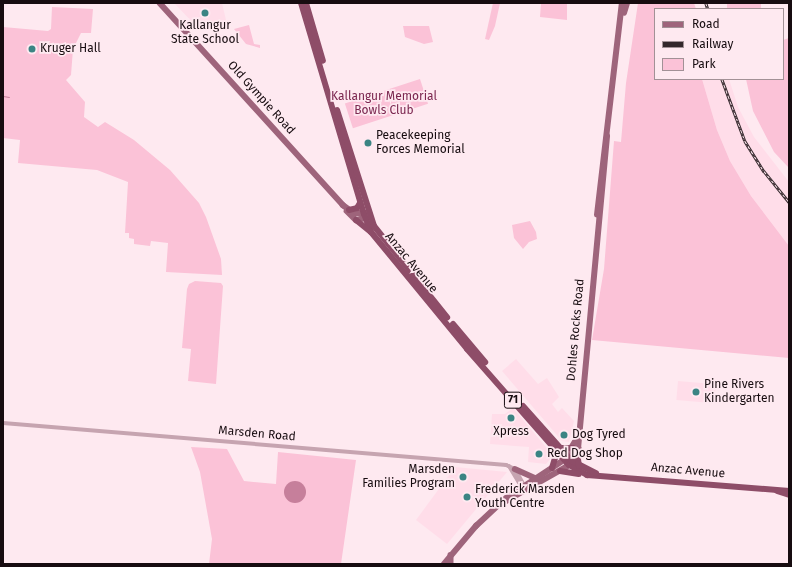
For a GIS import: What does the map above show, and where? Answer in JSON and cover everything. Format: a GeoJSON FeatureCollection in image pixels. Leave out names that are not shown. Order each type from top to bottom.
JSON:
{"type":"FeatureCollection","features":[{"type":"Feature","properties":{"kind":"highway","name":"Anzac Avenue"},"geometry":{"type":"LineString","coordinates":[[301,3],[343,134],[360,203],[367,216],[383,240],[568,461],[582,474],[598,474],[789,491]]}},
{"type":"Feature","properties":{"kind":"highway","name":"Anzac Avenue"},"geometry":{"type":"LineString","coordinates":[[306,3],[371,232],[559,450]]}},
{"type":"Feature","properties":{"kind":"highway"},"geometry":{"type":"LineString","coordinates":[[347,209],[357,208],[360,203]]}},
{"type":"Feature","properties":{"kind":"highway"},"geometry":{"type":"LineString","coordinates":[[356,220],[371,232]]}},
{"type":"Feature","properties":{"kind":"highway"},"geometry":{"type":"LineString","coordinates":[[552,468],[559,450],[575,450],[578,466]]}},
{"type":"Feature","properties":{"kind":"highway","name":"Anzac Avenue"},"geometry":{"type":"LineString","coordinates":[[568,461],[598,474]]}},
{"type":"Feature","properties":{"kind":"highway"},"geometry":{"type":"LineString","coordinates":[[560,471],[582,474]]}},
{"type":"Feature","properties":{"kind":"highway","name":"Anzac Avenue"},"geometry":{"type":"LineString","coordinates":[[775,490],[789,495]]}},
{"type":"Feature","properties":{"kind":"main road","name":"Old Gympie Road"},"geometry":{"type":"LineString","coordinates":[[160,3],[356,220]]}},
{"type":"Feature","properties":{"kind":"main road","name":"Dohles Rocks Road"},"geometry":{"type":"LineString","coordinates":[[568,461],[575,450],[578,437],[606,136],[622,17],[622,3]]}},
{"type":"Feature","properties":{"kind":"main road","name":"Dohles Rocks Road"},"geometry":{"type":"LineString","coordinates":[[622,17],[627,3]]}},
{"type":"Feature","properties":{"kind":"main road"},"geometry":{"type":"LineString","coordinates":[[347,209],[367,216]]}},
{"type":"Feature","properties":{"kind":"main road"},"geometry":{"type":"LineString","coordinates":[[356,220],[367,216]]}},
{"type":"Feature","properties":{"kind":"main road"},"geometry":{"type":"LineString","coordinates":[[525,488],[535,478],[568,461]]}},
{"type":"Feature","properties":{"kind":"main road"},"geometry":{"type":"LineString","coordinates":[[444,564],[480,522],[501,504],[525,488],[560,471],[568,461]]}},
{"type":"Feature","properties":{"kind":"main road"},"geometry":{"type":"LineString","coordinates":[[515,469],[535,478]]}},
{"type":"Feature","properties":{"kind":"main road"},"geometry":{"type":"LineString","coordinates":[[451,555],[452,564]]}},
{"type":"Feature","properties":{"kind":"street","name":"Marsden Road"},"geometry":{"type":"LineString","coordinates":[[3,423],[509,466],[515,469]]}},
{"type":"Feature","properties":{"kind":"street"},"geometry":{"type":"LineString","coordinates":[[509,466],[525,488]]}},
{"type":"Feature","properties":{"kind":"street"},"geometry":{"type":"LineString","coordinates":[[515,469],[525,488]]}},
{"type":"Feature","properties":{"kind":"shaded area","name":"Kallangur State School"},"geometry":{"type":"Polygon","coordinates":[[[174,3],[222,3],[226,20],[198,28],[174,3]]]}},
{"type":"Feature","properties":{"kind":"shaded area"},"geometry":{"type":"Polygon","coordinates":[[[702,80],[729,80],[738,107],[754,137],[789,182],[789,246],[751,196],[730,161],[717,130],[702,80]]]}},
{"type":"Feature","properties":{"kind":"shaded area"},"geometry":{"type":"Polygon","coordinates":[[[516,359],[538,384],[547,378],[559,397],[552,404],[558,412],[562,408],[574,421],[569,442],[562,441],[502,371],[516,359]]]}},
{"type":"Feature","properties":{"kind":"shaded area","name":"Pine Rivers Kindergarten"},"geometry":{"type":"Polygon","coordinates":[[[678,381],[716,384],[714,403],[676,400],[678,381]]]}},
{"type":"Feature","properties":{"kind":"shaded area"},"geometry":{"type":"Polygon","coordinates":[[[513,408],[551,453],[552,457],[546,464],[528,462],[529,447],[490,444],[492,414],[505,414],[513,408]]]}},
{"type":"Feature","properties":{"kind":"shaded area"},"geometry":{"type":"Polygon","coordinates":[[[455,467],[507,472],[447,544],[416,520],[455,467]]]}},
{"type":"Feature","properties":{"kind":"shaded area"},"geometry":{"type":"Polygon","coordinates":[[[295,481],[303,484],[306,492],[303,500],[295,503],[287,500],[284,492],[287,484],[295,481]]]}},
{"type":"Feature","properties":{"kind":"green space"},"geometry":{"type":"Polygon","coordinates":[[[493,3],[500,3],[495,26],[489,40],[485,39],[493,3]]]}},
{"type":"Feature","properties":{"kind":"green space"},"geometry":{"type":"Polygon","coordinates":[[[541,3],[567,3],[567,20],[540,17],[541,3]]]}},
{"type":"Feature","properties":{"kind":"green space"},"geometry":{"type":"Polygon","coordinates":[[[638,3],[694,3],[696,8],[654,8],[654,80],[702,80],[717,130],[730,161],[751,196],[789,246],[789,358],[592,340],[604,269],[614,141],[621,142],[626,83],[638,3]]]}},
{"type":"Feature","properties":{"kind":"green space"},"geometry":{"type":"Polygon","coordinates":[[[727,3],[761,3],[761,8],[727,8],[727,3]]]}},
{"type":"Feature","properties":{"kind":"green space"},"geometry":{"type":"Polygon","coordinates":[[[52,7],[93,9],[91,33],[81,33],[73,49],[71,75],[66,80],[85,102],[84,117],[98,127],[105,122],[134,140],[170,170],[199,203],[206,217],[221,259],[222,275],[166,272],[168,243],[151,241],[150,246],[134,244],[134,239],[129,238],[129,233],[125,233],[128,182],[97,170],[18,163],[20,140],[3,138],[3,27],[48,31],[51,29],[52,7]]]}},
{"type":"Feature","properties":{"kind":"green space"},"geometry":{"type":"Polygon","coordinates":[[[249,25],[254,44],[260,45],[260,48],[246,44],[234,29],[249,25]]]}},
{"type":"Feature","properties":{"kind":"green space"},"geometry":{"type":"Polygon","coordinates":[[[403,26],[429,26],[433,42],[424,44],[405,37],[403,26]]]}},
{"type":"Feature","properties":{"kind":"green space"},"geometry":{"type":"Polygon","coordinates":[[[789,38],[789,168],[774,152],[753,111],[746,80],[784,80],[784,40],[789,38]]]}},
{"type":"Feature","properties":{"kind":"green space","name":"Kallangur Memorial Bowls Club"},"geometry":{"type":"Polygon","coordinates":[[[420,79],[428,104],[353,128],[345,103],[420,79]]]}},
{"type":"Feature","properties":{"kind":"green space"},"geometry":{"type":"Polygon","coordinates":[[[530,221],[536,232],[537,239],[529,242],[523,249],[514,238],[512,225],[530,221]]]}},
{"type":"Feature","properties":{"kind":"green space"},"geometry":{"type":"Polygon","coordinates":[[[195,281],[221,283],[223,286],[216,384],[188,381],[191,349],[182,348],[187,289],[189,284],[195,281]]]}},
{"type":"Feature","properties":{"kind":"green space"},"geometry":{"type":"Polygon","coordinates":[[[191,447],[227,449],[244,481],[276,484],[278,452],[356,460],[341,564],[209,564],[212,539],[200,472],[191,447]]]}},
{"type":"Feature","properties":{"kind":"waterway"},"geometry":{"type":"LineString","coordinates":[[3,96],[9,97]]}},
{"type":"Feature","properties":{"kind":"railway"},"geometry":{"type":"LineString","coordinates":[[706,3],[708,8]]}},
{"type":"Feature","properties":{"kind":"railway"},"geometry":{"type":"LineString","coordinates":[[722,80],[745,141],[764,171],[789,202]]}},
{"type":"Feature","properties":{"kind":"place","name":"Kallangur State School"},"geometry":{"type":"Point","coordinates":[205,13]}},
{"type":"Feature","properties":{"kind":"place","name":"Kruger Hall"},"geometry":{"type":"Point","coordinates":[32,49]}},
{"type":"Feature","properties":{"kind":"place","name":"Peacekeeping Forces Memorial"},"geometry":{"type":"Point","coordinates":[368,143]}},
{"type":"Feature","properties":{"kind":"place","name":"Pine Rivers Kindergarten"},"geometry":{"type":"Point","coordinates":[696,392]}},
{"type":"Feature","properties":{"kind":"place","name":"Xpress"},"geometry":{"type":"Point","coordinates":[511,418]}},
{"type":"Feature","properties":{"kind":"place","name":"Dog Tyred"},"geometry":{"type":"Point","coordinates":[564,435]}},
{"type":"Feature","properties":{"kind":"place","name":"Red Dog Shop"},"geometry":{"type":"Point","coordinates":[539,454]}},
{"type":"Feature","properties":{"kind":"place","name":"Marsden Families Program"},"geometry":{"type":"Point","coordinates":[463,477]}},
{"type":"Feature","properties":{"kind":"place","name":"Frederick Marsden Youth Centre"},"geometry":{"type":"Point","coordinates":[467,497]}}]}
